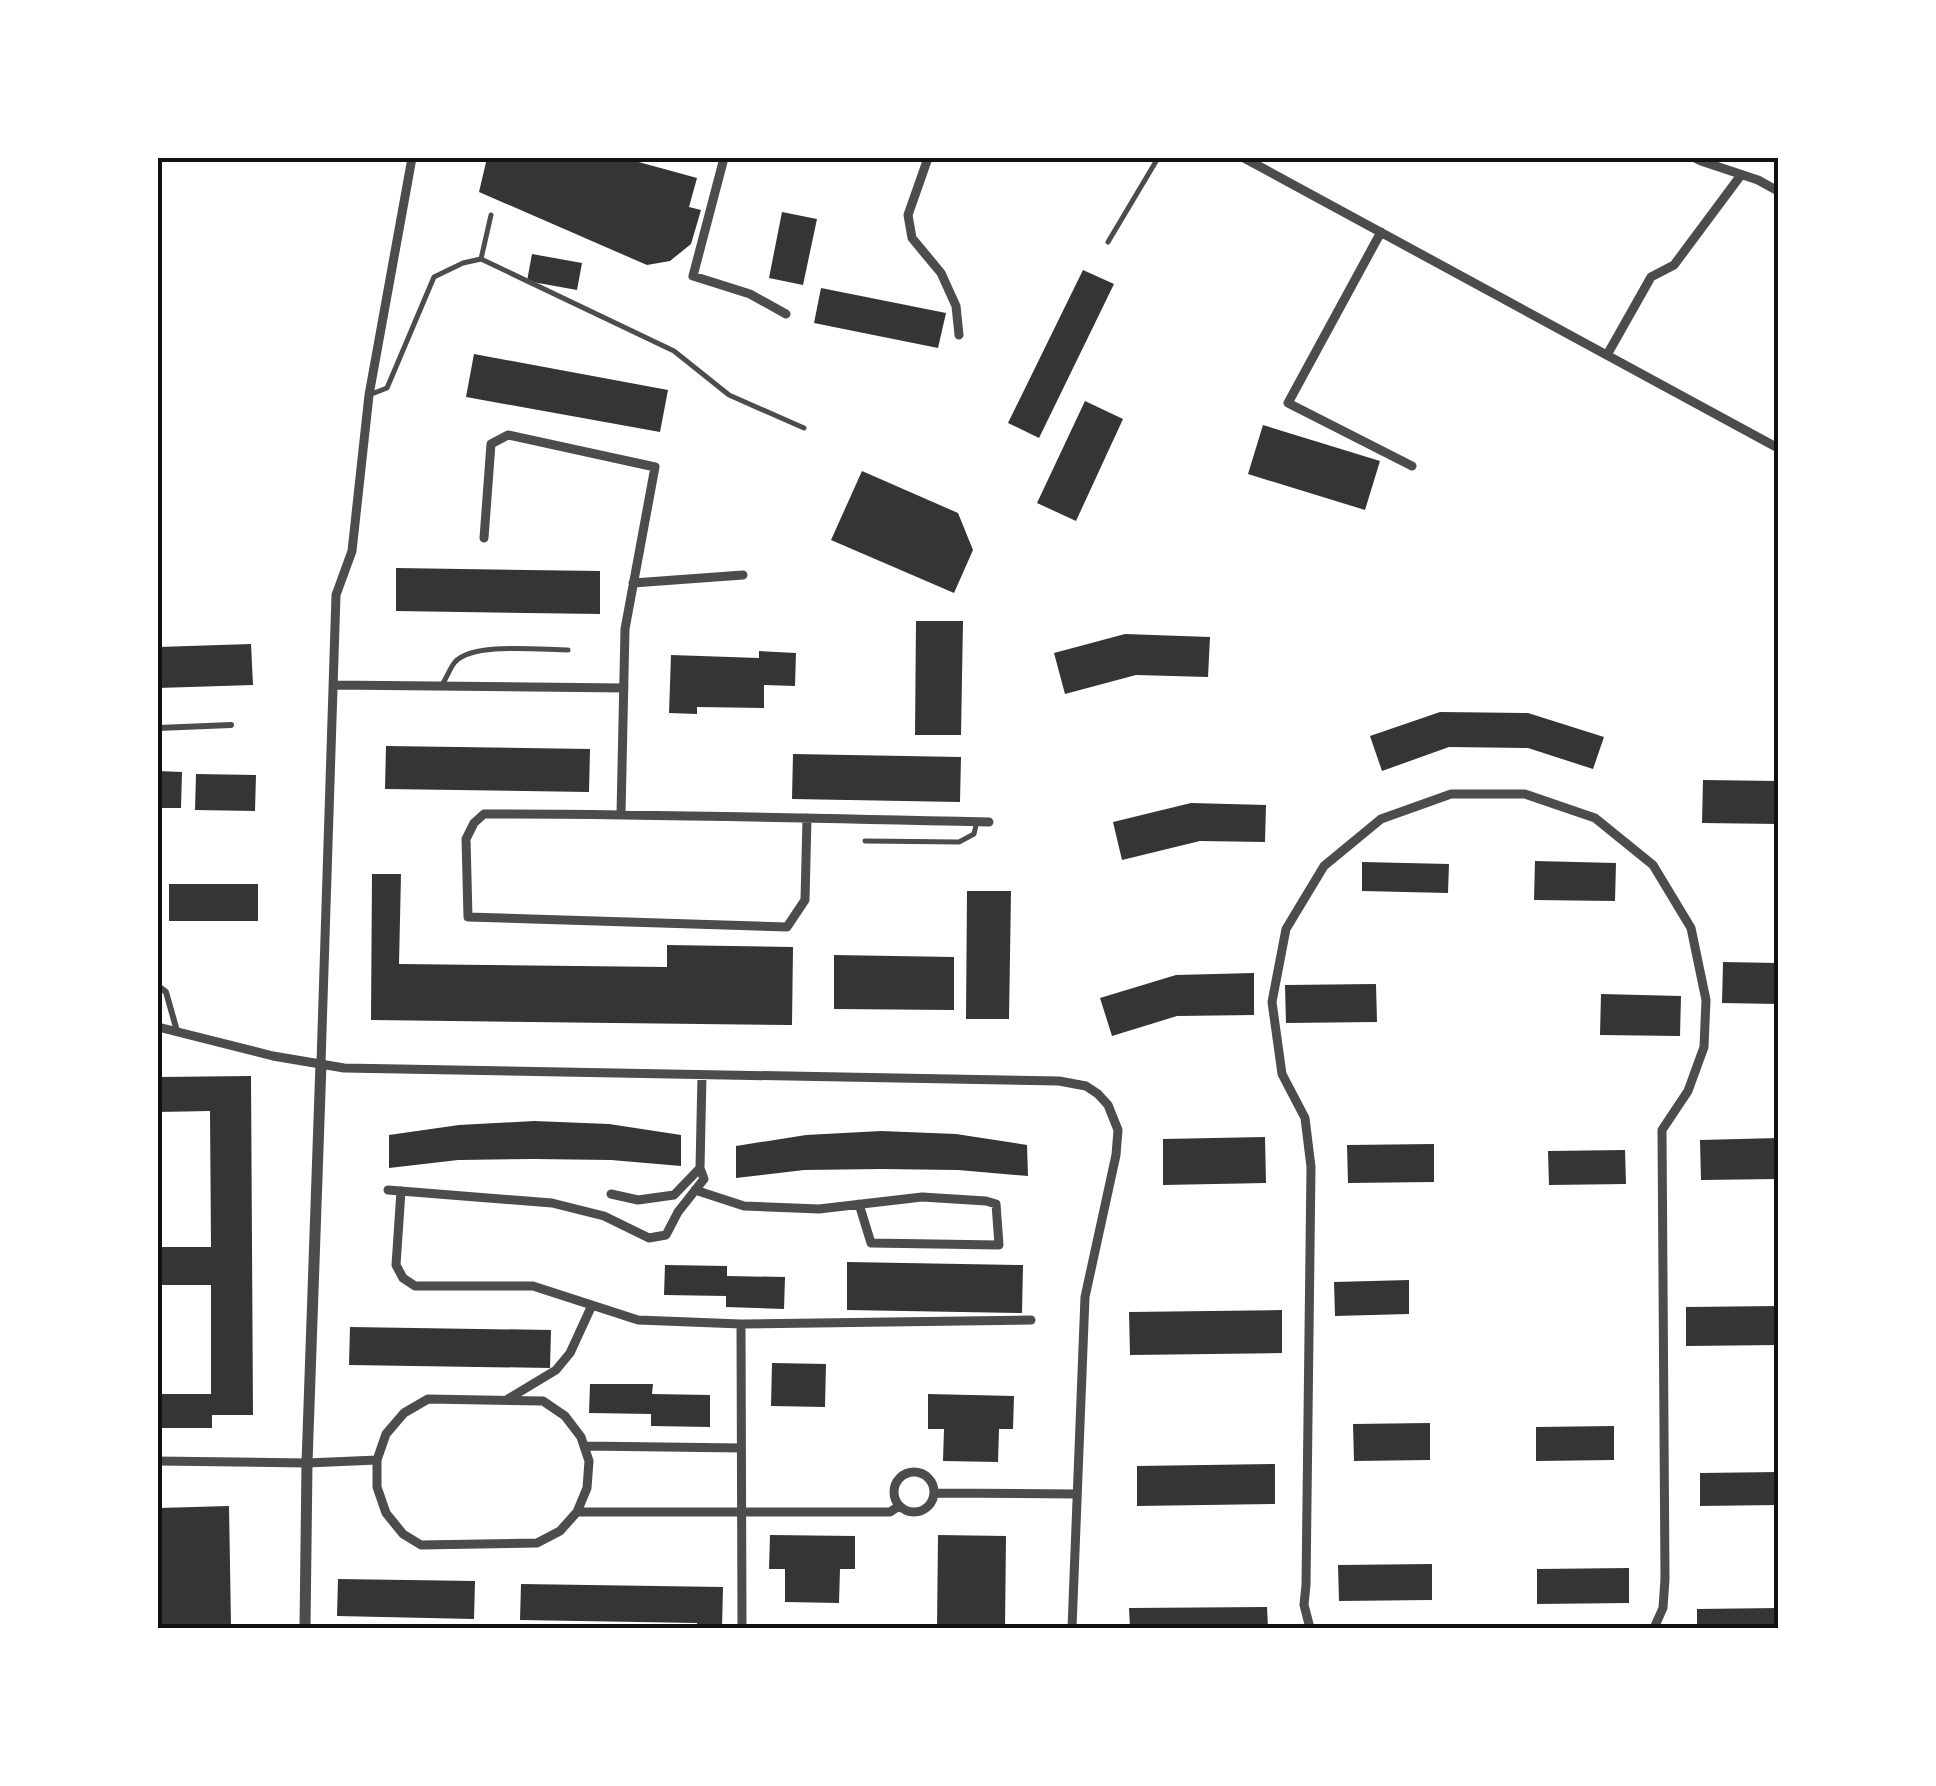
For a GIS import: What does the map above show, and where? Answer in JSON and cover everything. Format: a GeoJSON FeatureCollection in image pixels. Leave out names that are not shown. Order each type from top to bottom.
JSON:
{"type":"FeatureCollection","features":[{"type":"Feature","properties":{"kind":"street"},"geometry":{"type":"LineString","coordinates":[[305,1628],[306,1463],[336,595],[352,551],[369,396],[412,158]]}},
{"type":"Feature","properties":{"kind":"street"},"geometry":{"type":"LineString","coordinates":[[724,158],[694,276],[750,294],[786,314]]}},
{"type":"Feature","properties":{"kind":"street"},"geometry":{"type":"LineString","coordinates":[[928,158],[908,215],[912,238],[942,273],[956,306],[958,335]]}},
{"type":"Feature","properties":{"kind":"street"},"geometry":{"type":"LineString","coordinates":[[1244,158],[1778,448]]}},
{"type":"Feature","properties":{"kind":"street"},"geometry":{"type":"LineString","coordinates":[[1695,158],[1778,191]]}},
{"type":"Feature","properties":{"kind":"street"},"geometry":{"type":"LineString","coordinates":[[1607,355],[1651,277],[1674,265],[1741,174]]}},
{"type":"Feature","properties":{"kind":"street"},"geometry":{"type":"LineString","coordinates":[[1381,232],[1288,403],[1412,466]]}},
{"type":"Feature","properties":{"kind":"street"},"geometry":{"type":"LineString","coordinates":[[484,538],[492,444],[508,434],[654,467],[625,629],[621,814]]}},
{"type":"Feature","properties":{"kind":"street"},"geometry":{"type":"LineString","coordinates":[[632,583],[743,575]]}},
{"type":"Feature","properties":{"kind":"street"},"geometry":{"type":"LineString","coordinates":[[333,685],[624,688]]}},
{"type":"Feature","properties":{"kind":"street"},"geometry":{"type":"LineString","coordinates":[[158,728],[231,725]]}},
{"type":"Feature","properties":{"kind":"street"},"geometry":{"type":"LineString","coordinates":[[1310,1628],[1304,1605],[1312,1167],[1304,1118],[1282,1074],[1272,1002],[1286,929],[1324,866],[1382,819],[1451,794],[1525,794],[1595,818],[1652,865],[1691,928],[1706,1000],[1704,1047],[1699,1062],[1688,1091],[1662,1130],[1665,1579],[1663,1608],[1654,1628]]}},
{"type":"Feature","properties":{"kind":"street"},"geometry":{"type":"LineString","coordinates":[[807,818],[805,900],[787,927],[468,917],[466,839],[484,814],[621,814],[976,821],[989,822]]}},
{"type":"Feature","properties":{"kind":"street"},"geometry":{"type":"LineString","coordinates":[[158,986],[166,992],[177,1032]]}},
{"type":"Feature","properties":{"kind":"street"},"geometry":{"type":"LineString","coordinates":[[158,1028],[273,1056],[344,1068],[1059,1081],[1086,1086],[1108,1105],[1118,1130],[1086,1297],[1072,1628]]}},
{"type":"Feature","properties":{"kind":"street"},"geometry":{"type":"LineString","coordinates":[[388,1190],[552,1203],[604,1216],[649,1238],[666,1235],[704,1179],[700,1168],[702,1075]]}},
{"type":"Feature","properties":{"kind":"street"},"geometry":{"type":"LineString","coordinates":[[611,1194],[638,1200],[674,1195],[700,1168]]}},
{"type":"Feature","properties":{"kind":"street"},"geometry":{"type":"LineString","coordinates":[[695,1190],[744,1206],[818,1210],[859,1204],[922,1197],[986,1200],[996,1204],[999,1245],[872,1243],[859,1204]]}},
{"type":"Feature","properties":{"kind":"street"},"geometry":{"type":"LineString","coordinates":[[401,1191],[396,1264],[403,1278],[415,1286],[533,1286],[638,1320],[741,1324],[1031,1320]]}},
{"type":"Feature","properties":{"kind":"street"},"geometry":{"type":"LineString","coordinates":[[506,1400],[556,1370],[570,1353],[592,1305]]}},
{"type":"Feature","properties":{"kind":"street"},"geometry":{"type":"LineString","coordinates":[[741,1324],[742,1628]]}},
{"type":"Feature","properties":{"kind":"street"},"geometry":{"type":"LineString","coordinates":[[428,1399],[506,1400],[544,1402],[565,1416],[581,1436],[588,1462],[587,1488],[578,1512],[560,1531],[537,1544],[420,1544],[403,1534],[386,1513],[377,1487],[377,1460],[386,1434],[404,1413],[428,1399]]}},
{"type":"Feature","properties":{"kind":"street"},"geometry":{"type":"LineString","coordinates":[[584,1446],[741,1448]]}},
{"type":"Feature","properties":{"kind":"street"},"geometry":{"type":"LineString","coordinates":[[158,1461],[377,1460]]}},
{"type":"Feature","properties":{"kind":"street"},"geometry":{"type":"LineString","coordinates":[[915,1472],[930,1478],[935,1493],[928,1508],[913,1513],[899,1506],[894,1491],[900,1477],[915,1472]]}},
{"type":"Feature","properties":{"kind":"street"},"geometry":{"type":"LineString","coordinates":[[935,1493],[1077,1494]]}},
{"type":"Feature","properties":{"kind":"street"},"geometry":{"type":"LineString","coordinates":[[578,1512],[890,1512],[899,1506]]}},
{"type":"Feature","properties":{"kind":"lane"},"geometry":{"type":"LineString","coordinates":[[1108,242],[1158,158]]}},
{"type":"Feature","properties":{"kind":"lane"},"geometry":{"type":"LineString","coordinates":[[481,259],[491,215]]}},
{"type":"Feature","properties":{"kind":"lane"},"geometry":{"type":"LineString","coordinates":[[369,396],[387,388],[434,278],[481,259],[674,350],[729,395],[804,428]]}},
{"type":"Feature","properties":{"kind":"lane"},"geometry":{"type":"LineString","coordinates":[[441,686],[465,655],[485,650],[568,650]]}},
{"type":"Feature","properties":{"kind":"lane"},"geometry":{"type":"LineString","coordinates":[[865,841],[959,842],[974,834],[976,821]]}},
{"type":"Feature","properties":{"kind":"building"},"geometry":{"type":"Polygon","coordinates":[[[487,158],[624,158],[697,178],[689,207],[701,210],[691,244],[670,261],[647,265],[479,192],[487,158]]]}},
{"type":"Feature","properties":{"kind":"building"},"geometry":{"type":"Polygon","coordinates":[[[782,212],[817,219],[803,285],[769,278],[782,212]]]}},
{"type":"Feature","properties":{"kind":"building"},"geometry":{"type":"Polygon","coordinates":[[[532,254],[582,263],[577,290],[527,281],[532,254]]]}},
{"type":"Feature","properties":{"kind":"building"},"geometry":{"type":"Polygon","coordinates":[[[1083,270],[1114,284],[1039,438],[1008,423],[1083,270]]]}},
{"type":"Feature","properties":{"kind":"building"},"geometry":{"type":"Polygon","coordinates":[[[821,288],[946,313],[938,348],[814,323],[821,288]]]}},
{"type":"Feature","properties":{"kind":"building"},"geometry":{"type":"Polygon","coordinates":[[[474,354],[668,390],[660,432],[466,397],[474,354]]]}},
{"type":"Feature","properties":{"kind":"building"},"geometry":{"type":"Polygon","coordinates":[[[1085,401],[1123,419],[1076,521],[1037,503],[1085,401]]]}},
{"type":"Feature","properties":{"kind":"building"},"geometry":{"type":"Polygon","coordinates":[[[1263,425],[1380,461],[1365,510],[1248,474],[1263,425]]]}},
{"type":"Feature","properties":{"kind":"building"},"geometry":{"type":"Polygon","coordinates":[[[862,471],[958,513],[973,550],[954,593],[831,540],[862,471]]]}},
{"type":"Feature","properties":{"kind":"building"},"geometry":{"type":"Polygon","coordinates":[[[396,568],[600,571],[600,614],[396,611],[396,568]]]}},
{"type":"Feature","properties":{"kind":"building"},"geometry":{"type":"Polygon","coordinates":[[[916,621],[963,621],[961,735],[915,735],[916,621]]]}},
{"type":"Feature","properties":{"kind":"building"},"geometry":{"type":"Polygon","coordinates":[[[1125,634],[1210,637],[1208,677],[1136,675],[1065,694],[1054,653],[1125,634]]]}},
{"type":"Feature","properties":{"kind":"building"},"geometry":{"type":"Polygon","coordinates":[[[251,644],[253,685],[158,688],[158,647],[251,644]]]}},
{"type":"Feature","properties":{"kind":"building"},"geometry":{"type":"Polygon","coordinates":[[[759,651],[796,653],[795,686],[764,685],[764,708],[697,707],[697,714],[669,713],[671,655],[759,658],[759,651]]]}},
{"type":"Feature","properties":{"kind":"building"},"geometry":{"type":"Polygon","coordinates":[[[1440,712],[1528,713],[1604,737],[1593,769],[1528,748],[1449,747],[1382,771],[1370,736],[1440,712]]]}},
{"type":"Feature","properties":{"kind":"building"},"geometry":{"type":"Polygon","coordinates":[[[386,746],[590,749],[589,792],[385,789],[386,746]]]}},
{"type":"Feature","properties":{"kind":"building"},"geometry":{"type":"Polygon","coordinates":[[[793,754],[961,757],[960,802],[792,799],[793,754]]]}},
{"type":"Feature","properties":{"kind":"building"},"geometry":{"type":"Polygon","coordinates":[[[158,771],[182,772],[181,808],[158,808],[158,771]]]}},
{"type":"Feature","properties":{"kind":"building"},"geometry":{"type":"Polygon","coordinates":[[[196,774],[256,775],[255,811],[195,810],[196,774]]]}},
{"type":"Feature","properties":{"kind":"building"},"geometry":{"type":"Polygon","coordinates":[[[1703,780],[1778,781],[1778,824],[1702,823],[1703,780]]]}},
{"type":"Feature","properties":{"kind":"building"},"geometry":{"type":"Polygon","coordinates":[[[1191,803],[1266,805],[1265,842],[1200,841],[1122,860],[1113,822],[1191,803]]]}},
{"type":"Feature","properties":{"kind":"building"},"geometry":{"type":"Polygon","coordinates":[[[1535,861],[1616,863],[1615,901],[1534,900],[1535,861]]]}},
{"type":"Feature","properties":{"kind":"building"},"geometry":{"type":"Polygon","coordinates":[[[1362,862],[1449,864],[1448,893],[1362,891],[1362,862]]]}},
{"type":"Feature","properties":{"kind":"building"},"geometry":{"type":"Polygon","coordinates":[[[372,874],[401,874],[399,964],[667,967],[667,945],[793,947],[792,1025],[371,1020],[372,874]]]}},
{"type":"Feature","properties":{"kind":"building"},"geometry":{"type":"Polygon","coordinates":[[[169,884],[258,884],[258,921],[169,921],[169,884]]]}},
{"type":"Feature","properties":{"kind":"building"},"geometry":{"type":"Polygon","coordinates":[[[967,891],[1011,891],[1009,1019],[966,1019],[967,891]]]}},
{"type":"Feature","properties":{"kind":"building"},"geometry":{"type":"Polygon","coordinates":[[[834,955],[954,957],[954,1010],[834,1009],[834,955]]]}},
{"type":"Feature","properties":{"kind":"building"},"geometry":{"type":"Polygon","coordinates":[[[1723,962],[1778,963],[1778,1004],[1722,1003],[1723,962]]]}},
{"type":"Feature","properties":{"kind":"building"},"geometry":{"type":"Polygon","coordinates":[[[1254,973],[1254,1015],[1177,1016],[1112,1036],[1100,998],[1176,975],[1254,973]]]}},
{"type":"Feature","properties":{"kind":"building"},"geometry":{"type":"Polygon","coordinates":[[[1376,984],[1377,1022],[1286,1023],[1285,985],[1376,984]]]}},
{"type":"Feature","properties":{"kind":"building"},"geometry":{"type":"Polygon","coordinates":[[[1601,994],[1681,996],[1680,1036],[1600,1035],[1601,994]]]}},
{"type":"Feature","properties":{"kind":"building"},"geometry":{"type":"Polygon","coordinates":[[[251,1076],[253,1415],[212,1415],[212,1428],[158,1428],[158,1394],[211,1394],[211,1285],[158,1285],[158,1247],[211,1247],[210,1111],[158,1112],[158,1077],[251,1076]]]}},
{"type":"Feature","properties":{"kind":"building"},"geometry":{"type":"Polygon","coordinates":[[[534,1121],[609,1124],[681,1135],[681,1166],[534,1159],[458,1160],[389,1168],[389,1135],[459,1125],[534,1121]]]}},
{"type":"Feature","properties":{"kind":"building"},"geometry":{"type":"Polygon","coordinates":[[[881,1131],[956,1134],[1027,1145],[1028,1176],[881,1169],[804,1170],[736,1178],[736,1146],[806,1135],[881,1131]]]}},
{"type":"Feature","properties":{"kind":"building"},"geometry":{"type":"Polygon","coordinates":[[[1265,1137],[1266,1183],[1163,1185],[1163,1139],[1265,1137]]]}},
{"type":"Feature","properties":{"kind":"building"},"geometry":{"type":"Polygon","coordinates":[[[1778,1138],[1778,1179],[1701,1180],[1700,1140],[1778,1138]]]}},
{"type":"Feature","properties":{"kind":"building"},"geometry":{"type":"Polygon","coordinates":[[[1434,1144],[1434,1182],[1348,1183],[1347,1145],[1434,1144]]]}},
{"type":"Feature","properties":{"kind":"building"},"geometry":{"type":"Polygon","coordinates":[[[1625,1150],[1626,1184],[1549,1185],[1548,1151],[1625,1150]]]}},
{"type":"Feature","properties":{"kind":"building"},"geometry":{"type":"Polygon","coordinates":[[[847,1262],[1023,1265],[1022,1313],[847,1310],[847,1262]]]}},
{"type":"Feature","properties":{"kind":"building"},"geometry":{"type":"Polygon","coordinates":[[[665,1265],[727,1266],[727,1276],[785,1277],[784,1309],[726,1307],[726,1296],[664,1295],[665,1265]]]}},
{"type":"Feature","properties":{"kind":"building"},"geometry":{"type":"Polygon","coordinates":[[[1409,1280],[1409,1314],[1335,1316],[1334,1282],[1409,1280]]]}},
{"type":"Feature","properties":{"kind":"building"},"geometry":{"type":"Polygon","coordinates":[[[1778,1306],[1778,1345],[1686,1346],[1686,1307],[1778,1306]]]}},
{"type":"Feature","properties":{"kind":"building"},"geometry":{"type":"Polygon","coordinates":[[[1282,1310],[1282,1353],[1130,1355],[1129,1312],[1282,1310]]]}},
{"type":"Feature","properties":{"kind":"building"},"geometry":{"type":"Polygon","coordinates":[[[350,1327],[551,1330],[550,1368],[349,1365],[350,1327]]]}},
{"type":"Feature","properties":{"kind":"building"},"geometry":{"type":"Polygon","coordinates":[[[772,1363],[826,1364],[825,1407],[771,1406],[772,1363]]]}},
{"type":"Feature","properties":{"kind":"building"},"geometry":{"type":"Polygon","coordinates":[[[590,1384],[653,1384],[652,1394],[710,1395],[710,1427],[651,1426],[651,1414],[589,1413],[590,1384]]]}},
{"type":"Feature","properties":{"kind":"building"},"geometry":{"type":"Polygon","coordinates":[[[928,1394],[1014,1396],[1013,1429],[999,1429],[998,1462],[943,1461],[944,1429],[928,1429],[928,1394]]]}},
{"type":"Feature","properties":{"kind":"building"},"geometry":{"type":"Polygon","coordinates":[[[1430,1423],[1430,1460],[1354,1461],[1353,1424],[1430,1423]]]}},
{"type":"Feature","properties":{"kind":"building"},"geometry":{"type":"Polygon","coordinates":[[[1614,1426],[1614,1460],[1536,1461],[1536,1427],[1614,1426]]]}},
{"type":"Feature","properties":{"kind":"building"},"geometry":{"type":"Polygon","coordinates":[[[1275,1464],[1275,1504],[1137,1506],[1137,1466],[1275,1464]]]}},
{"type":"Feature","properties":{"kind":"building"},"geometry":{"type":"Polygon","coordinates":[[[1778,1472],[1778,1505],[1700,1506],[1700,1473],[1778,1472]]]}},
{"type":"Feature","properties":{"kind":"building"},"geometry":{"type":"Polygon","coordinates":[[[229,1506],[231,1625],[158,1628],[158,1508],[229,1506]]]}},
{"type":"Feature","properties":{"kind":"building"},"geometry":{"type":"Polygon","coordinates":[[[770,1535],[855,1536],[855,1569],[840,1569],[839,1603],[785,1602],[785,1569],[769,1569],[770,1535]]]}},
{"type":"Feature","properties":{"kind":"building"},"geometry":{"type":"Polygon","coordinates":[[[938,1535],[1006,1536],[1005,1628],[937,1628],[938,1535]]]}},
{"type":"Feature","properties":{"kind":"building"},"geometry":{"type":"Polygon","coordinates":[[[1432,1564],[1432,1600],[1339,1601],[1338,1565],[1432,1564]]]}},
{"type":"Feature","properties":{"kind":"building"},"geometry":{"type":"Polygon","coordinates":[[[1629,1568],[1629,1603],[1537,1604],[1537,1569],[1629,1568]]]}},
{"type":"Feature","properties":{"kind":"building"},"geometry":{"type":"Polygon","coordinates":[[[338,1579],[475,1581],[474,1619],[337,1616],[338,1579]]]}},
{"type":"Feature","properties":{"kind":"building"},"geometry":{"type":"Polygon","coordinates":[[[521,1584],[723,1587],[722,1628],[697,1628],[697,1623],[520,1620],[521,1584]]]}},
{"type":"Feature","properties":{"kind":"building"},"geometry":{"type":"Polygon","coordinates":[[[1267,1607],[1268,1628],[1130,1628],[1129,1608],[1267,1607]]]}},
{"type":"Feature","properties":{"kind":"building"},"geometry":{"type":"Polygon","coordinates":[[[1778,1608],[1778,1628],[1697,1628],[1697,1609],[1778,1608]]]}}]}
